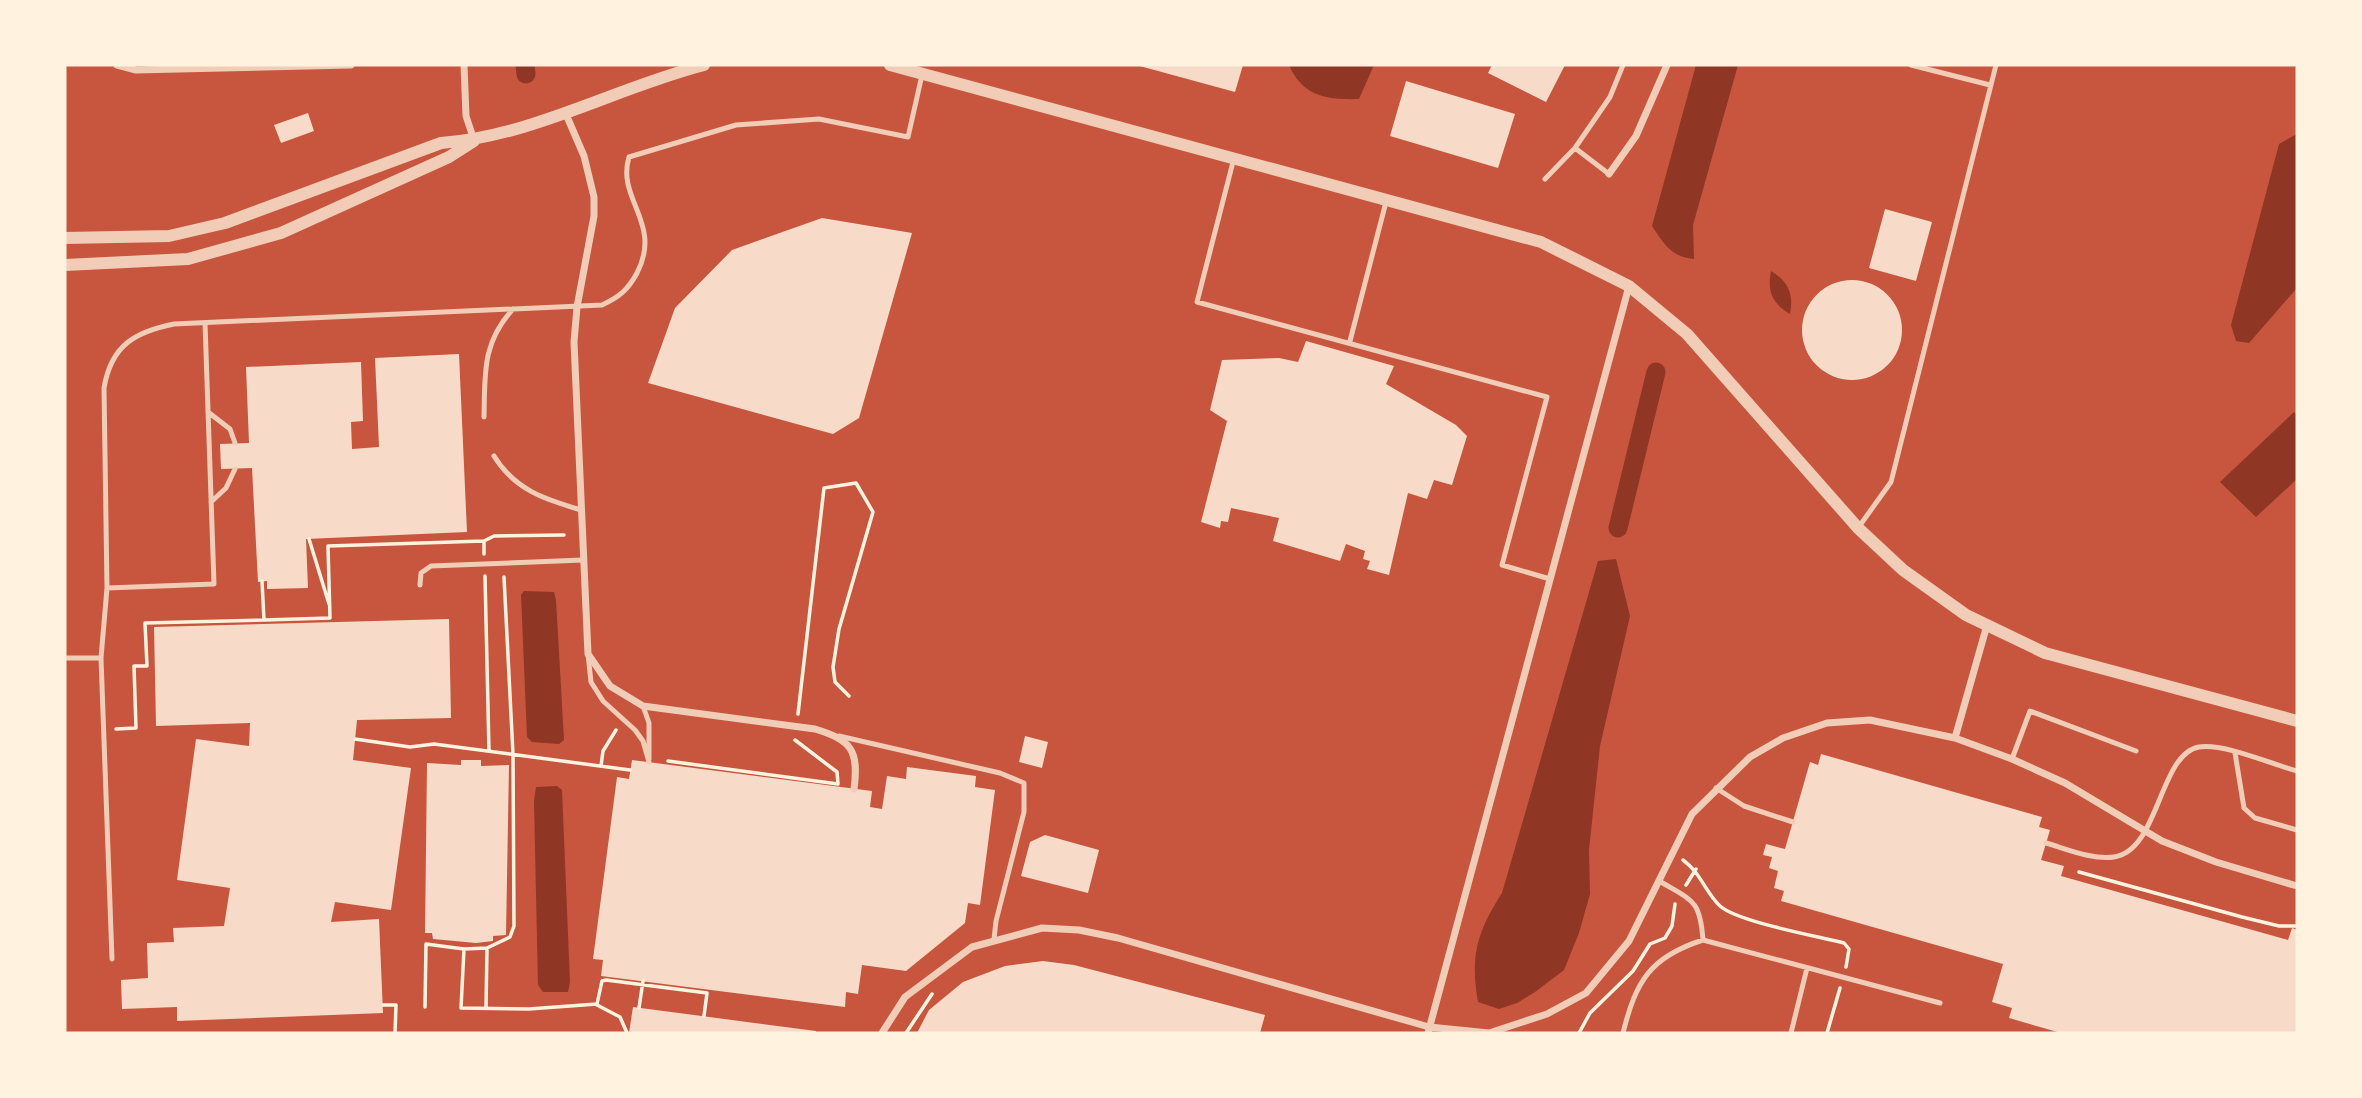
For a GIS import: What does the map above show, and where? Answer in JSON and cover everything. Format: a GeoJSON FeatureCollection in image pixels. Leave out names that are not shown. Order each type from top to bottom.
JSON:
{"type":"FeatureCollection","features":[{"type":"Feature","properties":{"kind":"street"},"geometry":{"type":"LineString","coordinates":[[117,65],[136,70],[351,65]]}},
{"type":"Feature","properties":{"kind":"street"},"geometry":{"type":"LineString","coordinates":[[464,65],[466,116],[474,140]]}},
{"type":"Feature","properties":{"kind":"street"},"geometry":{"type":"LineString","coordinates":[[65,238],[169,236],[225,223],[441,142],[474,140],[704,65]]}},
{"type":"Feature","properties":{"kind":"street"},"geometry":{"type":"LineString","coordinates":[[890,65],[924,67],[1541,242],[1629,286],[1687,334],[1858,528],[1903,570],[1966,615],[2045,653],[2297,721]]}},
{"type":"Feature","properties":{"kind":"street"},"geometry":{"type":"LineString","coordinates":[[1609,174],[1636,136],[1667,65]]}},
{"type":"Feature","properties":{"kind":"street"},"geometry":{"type":"LineString","coordinates":[[565,112],[584,156],[594,197],[594,216],[577,307],[574,342],[588,654],[610,686],[643,706],[815,729],[839,736],[851,749],[857,764],[854,789]]}},
{"type":"Feature","properties":{"kind":"street"},"geometry":{"type":"LineString","coordinates":[[65,265],[188,260],[281,233],[449,157],[474,140]]}},
{"type":"Feature","properties":{"kind":"street"},"geometry":{"type":"LineString","coordinates":[[1429,1030],[1629,286]]}},
{"type":"Feature","properties":{"kind":"street"},"geometry":{"type":"LineString","coordinates":[[1955,738],[1987,625]]}},
{"type":"Feature","properties":{"kind":"street"},"geometry":{"type":"LineString","coordinates":[[882,1033],[905,996],[972,947],[1042,929],[1079,930],[1118,938],[1429,1030],[1489,1033],[1547,1014],[1587,993],[1629,941],[1661,882],[1692,814],[1716,788],[1750,757],[1783,738],[1827,723],[1870,720],[1955,738],[2012,759],[2065,783],[2144,830],[2216,862],[2297,886]]}},
{"type":"Feature","properties":{"kind":"lane"},"geometry":{"type":"LineString","coordinates":[[1545,179],[1575,148],[1610,97],[1623,65]]}},
{"type":"Feature","properties":{"kind":"lane"},"geometry":{"type":"LineString","coordinates":[[1911,65],[1990,85]]}},
{"type":"Feature","properties":{"kind":"lane"},"geometry":{"type":"LineString","coordinates":[[1858,528],[1891,482],[1996,65]]}},
{"type":"Feature","properties":{"kind":"lane"},"geometry":{"type":"LineString","coordinates":[[112,959],[101,658],[107,588],[104,388],[107,372],[119,351],[141,334],[174,324],[601,305],[620,297],[645,254],[645,231],[624,172],[629,157],[736,125],[819,119],[908,137],[924,67]]}},
{"type":"Feature","properties":{"kind":"lane"},"geometry":{"type":"LineString","coordinates":[[1575,148],[1609,174]]}},
{"type":"Feature","properties":{"kind":"lane"},"geometry":{"type":"LineString","coordinates":[[1234,157],[1197,302],[1350,341],[1547,397],[1502,565],[1550,579]]}},
{"type":"Feature","properties":{"kind":"lane"},"geometry":{"type":"LineString","coordinates":[[1350,341],[1387,199]]}},
{"type":"Feature","properties":{"kind":"lane"},"geometry":{"type":"LineString","coordinates":[[484,416],[485,360],[496,330],[513,309]]}},
{"type":"Feature","properties":{"kind":"lane"},"geometry":{"type":"LineString","coordinates":[[107,588],[214,584],[205,323]]}},
{"type":"Feature","properties":{"kind":"lane"},"geometry":{"type":"LineString","coordinates":[[208,412],[229,429],[235,443]]}},
{"type":"Feature","properties":{"kind":"lane"},"geometry":{"type":"LineString","coordinates":[[494,456],[511,479],[528,492],[581,510]]}},
{"type":"Feature","properties":{"kind":"lane"},"geometry":{"type":"LineString","coordinates":[[211,502],[226,488],[235,469]]}},
{"type":"Feature","properties":{"kind":"lane"},"geometry":{"type":"LineString","coordinates":[[420,584],[421,573],[431,566],[583,560]]}},
{"type":"Feature","properties":{"kind":"lane"},"geometry":{"type":"LineString","coordinates":[[588,654],[591,682],[603,701],[635,730],[643,741],[649,762],[650,732],[643,706]]}},
{"type":"Feature","properties":{"kind":"lane"},"geometry":{"type":"LineString","coordinates":[[65,658],[101,658]]}},
{"type":"Feature","properties":{"kind":"lane"},"geometry":{"type":"LineString","coordinates":[[2012,759],[2030,711],[2136,751]]}},
{"type":"Feature","properties":{"kind":"lane"},"geometry":{"type":"LineString","coordinates":[[839,736],[1000,773],[1024,783],[1024,812],[996,921],[995,939]]}},
{"type":"Feature","properties":{"kind":"lane"},"geometry":{"type":"LineString","coordinates":[[2046,843],[2111,858],[2123,855],[2133,848],[2186,752],[2202,747],[2235,753],[2297,771]]}},
{"type":"Feature","properties":{"kind":"lane"},"geometry":{"type":"LineString","coordinates":[[2235,753],[2244,808],[2255,817],[2297,830]]}},
{"type":"Feature","properties":{"kind":"lane"},"geometry":{"type":"LineString","coordinates":[[1716,788],[1744,806],[1793,822]]}},
{"type":"Feature","properties":{"kind":"lane"},"geometry":{"type":"LineString","coordinates":[[1661,882],[1695,902],[1702,921],[1703,940]]}},
{"type":"Feature","properties":{"kind":"lane"},"geometry":{"type":"LineString","coordinates":[[1623,1033],[1639,983],[1658,961],[1684,946],[1703,940],[1940,1003]]}},
{"type":"Feature","properties":{"kind":"lane"},"geometry":{"type":"LineString","coordinates":[[1791,1033],[1807,968]]}},
{"type":"Feature","properties":{"kind":"path"},"geometry":{"type":"LineString","coordinates":[[798,717],[824,488],[856,483],[873,512],[835,649],[835,682],[849,696]]}},
{"type":"Feature","properties":{"kind":"path"},"geometry":{"type":"LineString","coordinates":[[116,729],[136,729],[134,666],[146,666],[145,623],[330,618],[328,546],[484,541],[494,536],[564,535]]}},
{"type":"Feature","properties":{"kind":"path"},"geometry":{"type":"LineString","coordinates":[[309,539],[334,622]]}},
{"type":"Feature","properties":{"kind":"path"},"geometry":{"type":"LineString","coordinates":[[484,541],[484,556]]}},
{"type":"Feature","properties":{"kind":"path"},"geometry":{"type":"LineString","coordinates":[[485,576],[489,751]]}},
{"type":"Feature","properties":{"kind":"path"},"geometry":{"type":"LineString","coordinates":[[425,1007],[426,944],[464,949],[486,948],[504,941],[513,933],[513,754],[504,577]]}},
{"type":"Feature","properties":{"kind":"path"},"geometry":{"type":"LineString","coordinates":[[262,581],[264,620]]}},
{"type":"Feature","properties":{"kind":"path"},"geometry":{"type":"LineString","coordinates":[[601,766],[607,743],[621,724]]}},
{"type":"Feature","properties":{"kind":"path"},"geometry":{"type":"LineString","coordinates":[[668,761],[838,784],[837,772],[799,745],[795,736]]}},
{"type":"Feature","properties":{"kind":"path"},"geometry":{"type":"LineString","coordinates":[[355,739],[410,747],[434,744],[630,769]]}},
{"type":"Feature","properties":{"kind":"path"},"geometry":{"type":"LineString","coordinates":[[1689,848],[1682,860],[1696,869],[1720,906],[1736,915],[1844,943],[1849,949],[1827,1033]]}},
{"type":"Feature","properties":{"kind":"path"},"geometry":{"type":"LineString","coordinates":[[1578,1033],[1590,1013],[1633,971],[1650,944],[1665,938],[1672,926],[1673,907],[1696,869]]}},
{"type":"Feature","properties":{"kind":"path"},"geometry":{"type":"LineString","coordinates":[[2079,872],[2254,920],[2279,926],[2297,926]]}},
{"type":"Feature","properties":{"kind":"path"},"geometry":{"type":"LineString","coordinates":[[486,948],[486,1009]]}},
{"type":"Feature","properties":{"kind":"path"},"geometry":{"type":"LineString","coordinates":[[464,949],[461,1008],[529,1009],[597,1004],[620,1017],[627,1033]]}},
{"type":"Feature","properties":{"kind":"path"},"geometry":{"type":"LineString","coordinates":[[597,1004],[602,981],[643,983],[707,993],[704,1016]]}},
{"type":"Feature","properties":{"kind":"path"},"geometry":{"type":"LineString","coordinates":[[639,1007],[643,983]]}},
{"type":"Feature","properties":{"kind":"path"},"geometry":{"type":"LineString","coordinates":[[906,1033],[935,989]]}},
{"type":"Feature","properties":{"kind":"path"},"geometry":{"type":"LineString","coordinates":[[383,1005],[396,1005],[395,1033]]}},
{"type":"Feature","properties":{"kind":"shaded area"},"geometry":{"type":"Polygon","coordinates":[[[1289,65],[1374,65],[1359,99],[1348,99],[1327,97],[1309,90],[1301,84],[1289,65]]]}},
{"type":"Feature","properties":{"kind":"shaded area"},"geometry":{"type":"Polygon","coordinates":[[[1696,65],[1738,65],[1693,225],[1694,259],[1679,256],[1664,244],[1652,226],[1696,65]]]}},
{"type":"Feature","properties":{"kind":"shaded area"},"geometry":{"type":"Polygon","coordinates":[[[2297,134],[2297,288],[2249,343],[2236,341],[2231,325],[2279,144],[2297,134]]]}},
{"type":"Feature","properties":{"kind":"shaded area"},"geometry":{"type":"Polygon","coordinates":[[[1771,271],[1786,284],[1791,300],[1790,314],[1779,306],[1772,296],[1771,271]]]}},
{"type":"Feature","properties":{"kind":"shaded area"},"geometry":{"type":"Polygon","coordinates":[[[2294,412],[2297,415],[2297,479],[2256,517],[2220,482],[2294,412]]]}},
{"type":"Feature","properties":{"kind":"shaded area"},"geometry":{"type":"Polygon","coordinates":[[[1616,559],[1630,616],[1600,746],[1589,850],[1590,894],[1579,933],[1564,970],[1517,1003],[1499,1009],[1478,1002],[1475,958],[1481,932],[1502,893],[1598,561],[1616,559]]]}},
{"type":"Feature","properties":{"kind":"shaded area"},"geometry":{"type":"Polygon","coordinates":[[[524,591],[554,592],[556,600],[564,740],[559,744],[532,742],[527,737],[521,595],[524,591]]]}},
{"type":"Feature","properties":{"kind":"shaded area"},"geometry":{"type":"Polygon","coordinates":[[[557,786],[562,790],[570,982],[568,992],[543,992],[538,985],[534,801],[536,787],[557,786]]]}},
{"type":"Feature","properties":{"kind":"building"},"geometry":{"type":"Polygon","coordinates":[[[1136,65],[1243,65],[1235,92],[1136,65]]]}},
{"type":"Feature","properties":{"kind":"building"},"geometry":{"type":"Polygon","coordinates":[[[1492,65],[1565,65],[1546,102],[1488,73],[1492,65]]]}},
{"type":"Feature","properties":{"kind":"building"},"geometry":{"type":"Polygon","coordinates":[[[1406,81],[1515,114],[1498,168],[1390,136],[1406,81]]]}},
{"type":"Feature","properties":{"kind":"building"},"geometry":{"type":"Polygon","coordinates":[[[308,113],[314,131],[281,143],[274,125],[308,113]]]}},
{"type":"Feature","properties":{"kind":"building"},"geometry":{"type":"Polygon","coordinates":[[[1885,209],[1932,222],[1916,281],[1869,268],[1885,209]]]}},
{"type":"Feature","properties":{"kind":"building"},"geometry":{"type":"Polygon","coordinates":[[[822,218],[912,233],[859,418],[833,434],[648,383],[675,308],[732,250],[822,218]]]}},
{"type":"Feature","properties":{"kind":"building"},"geometry":{"type":"Polygon","coordinates":[[[1852,280],[1880,288],[1894,302],[1902,330],[1894,358],[1880,372],[1852,380],[1824,372],[1810,358],[1802,330],[1810,302],[1824,288],[1852,280]]]}},
{"type":"Feature","properties":{"kind":"building"},"geometry":{"type":"Polygon","coordinates":[[[1306,341],[1394,366],[1386,384],[1456,425],[1467,436],[1452,485],[1434,480],[1427,499],[1408,493],[1389,575],[1367,569],[1370,561],[1363,559],[1365,551],[1346,544],[1340,561],[1273,541],[1279,518],[1231,508],[1228,522],[1221,521],[1220,528],[1201,522],[1227,421],[1210,410],[1222,360],[1279,358],[1298,362],[1306,341]]]}},
{"type":"Feature","properties":{"kind":"building"},"geometry":{"type":"Polygon","coordinates":[[[459,354],[467,532],[306,539],[308,588],[267,589],[267,581],[258,582],[252,468],[221,469],[220,444],[249,443],[246,367],[361,362],[363,421],[351,422],[352,449],[379,447],[375,358],[459,354]]]}},
{"type":"Feature","properties":{"kind":"building"},"geometry":{"type":"Polygon","coordinates":[[[449,619],[451,718],[357,720],[353,760],[411,768],[391,910],[335,902],[331,922],[379,919],[383,1013],[177,1021],[177,1007],[122,1009],[121,980],[148,978],[147,943],[174,942],[173,928],[224,926],[230,888],[177,880],[196,739],[249,746],[250,723],[156,726],[154,627],[449,619]]]}},
{"type":"Feature","properties":{"kind":"building"},"geometry":{"type":"Polygon","coordinates":[[[1025,736],[1048,742],[1042,768],[1019,762],[1025,736]]]}},
{"type":"Feature","properties":{"kind":"building"},"geometry":{"type":"Polygon","coordinates":[[[1821,754],[2042,817],[2039,827],[2050,830],[2041,860],[2064,866],[2061,876],[2288,940],[2292,928],[2297,930],[2296,1033],[2061,1033],[2009,1018],[2012,1008],[1992,1002],[2003,964],[1781,901],[1784,891],[1774,888],[1778,871],[1769,868],[1772,857],[1763,855],[1766,844],[1785,849],[1810,762],[1818,765],[1821,754]]]}},
{"type":"Feature","properties":{"kind":"building"},"geometry":{"type":"Polygon","coordinates":[[[461,760],[481,760],[481,766],[509,765],[506,935],[493,936],[493,941],[476,943],[433,939],[432,933],[425,933],[427,763],[461,765],[461,760]]]}},
{"type":"Feature","properties":{"kind":"building"},"geometry":{"type":"Polygon","coordinates":[[[632,760],[872,791],[870,807],[882,809],[887,776],[906,779],[907,767],[976,776],[975,787],[995,790],[980,905],[968,903],[965,923],[906,971],[862,965],[858,994],[846,992],[845,1007],[601,976],[603,960],[593,959],[617,777],[629,779],[632,760]]]}},
{"type":"Feature","properties":{"kind":"building"},"geometry":{"type":"Polygon","coordinates":[[[1045,835],[1099,850],[1088,893],[1021,876],[1030,842],[1045,835]]]}},
{"type":"Feature","properties":{"kind":"building"},"geometry":{"type":"Polygon","coordinates":[[[1043,961],[1074,965],[1265,1015],[1260,1033],[917,1033],[929,1010],[963,982],[1005,966],[1043,961]]]}},
{"type":"Feature","properties":{"kind":"building"},"geometry":{"type":"Polygon","coordinates":[[[633,1007],[816,1031],[816,1033],[629,1033],[633,1007]]]}},
{"type":"Feature","properties":{"kind":"waterway"},"geometry":{"type":"LineString","coordinates":[[525,65],[526,74]]}},
{"type":"Feature","properties":{"kind":"waterway"},"geometry":{"type":"LineString","coordinates":[[1618,528],[1656,372]]}}]}
